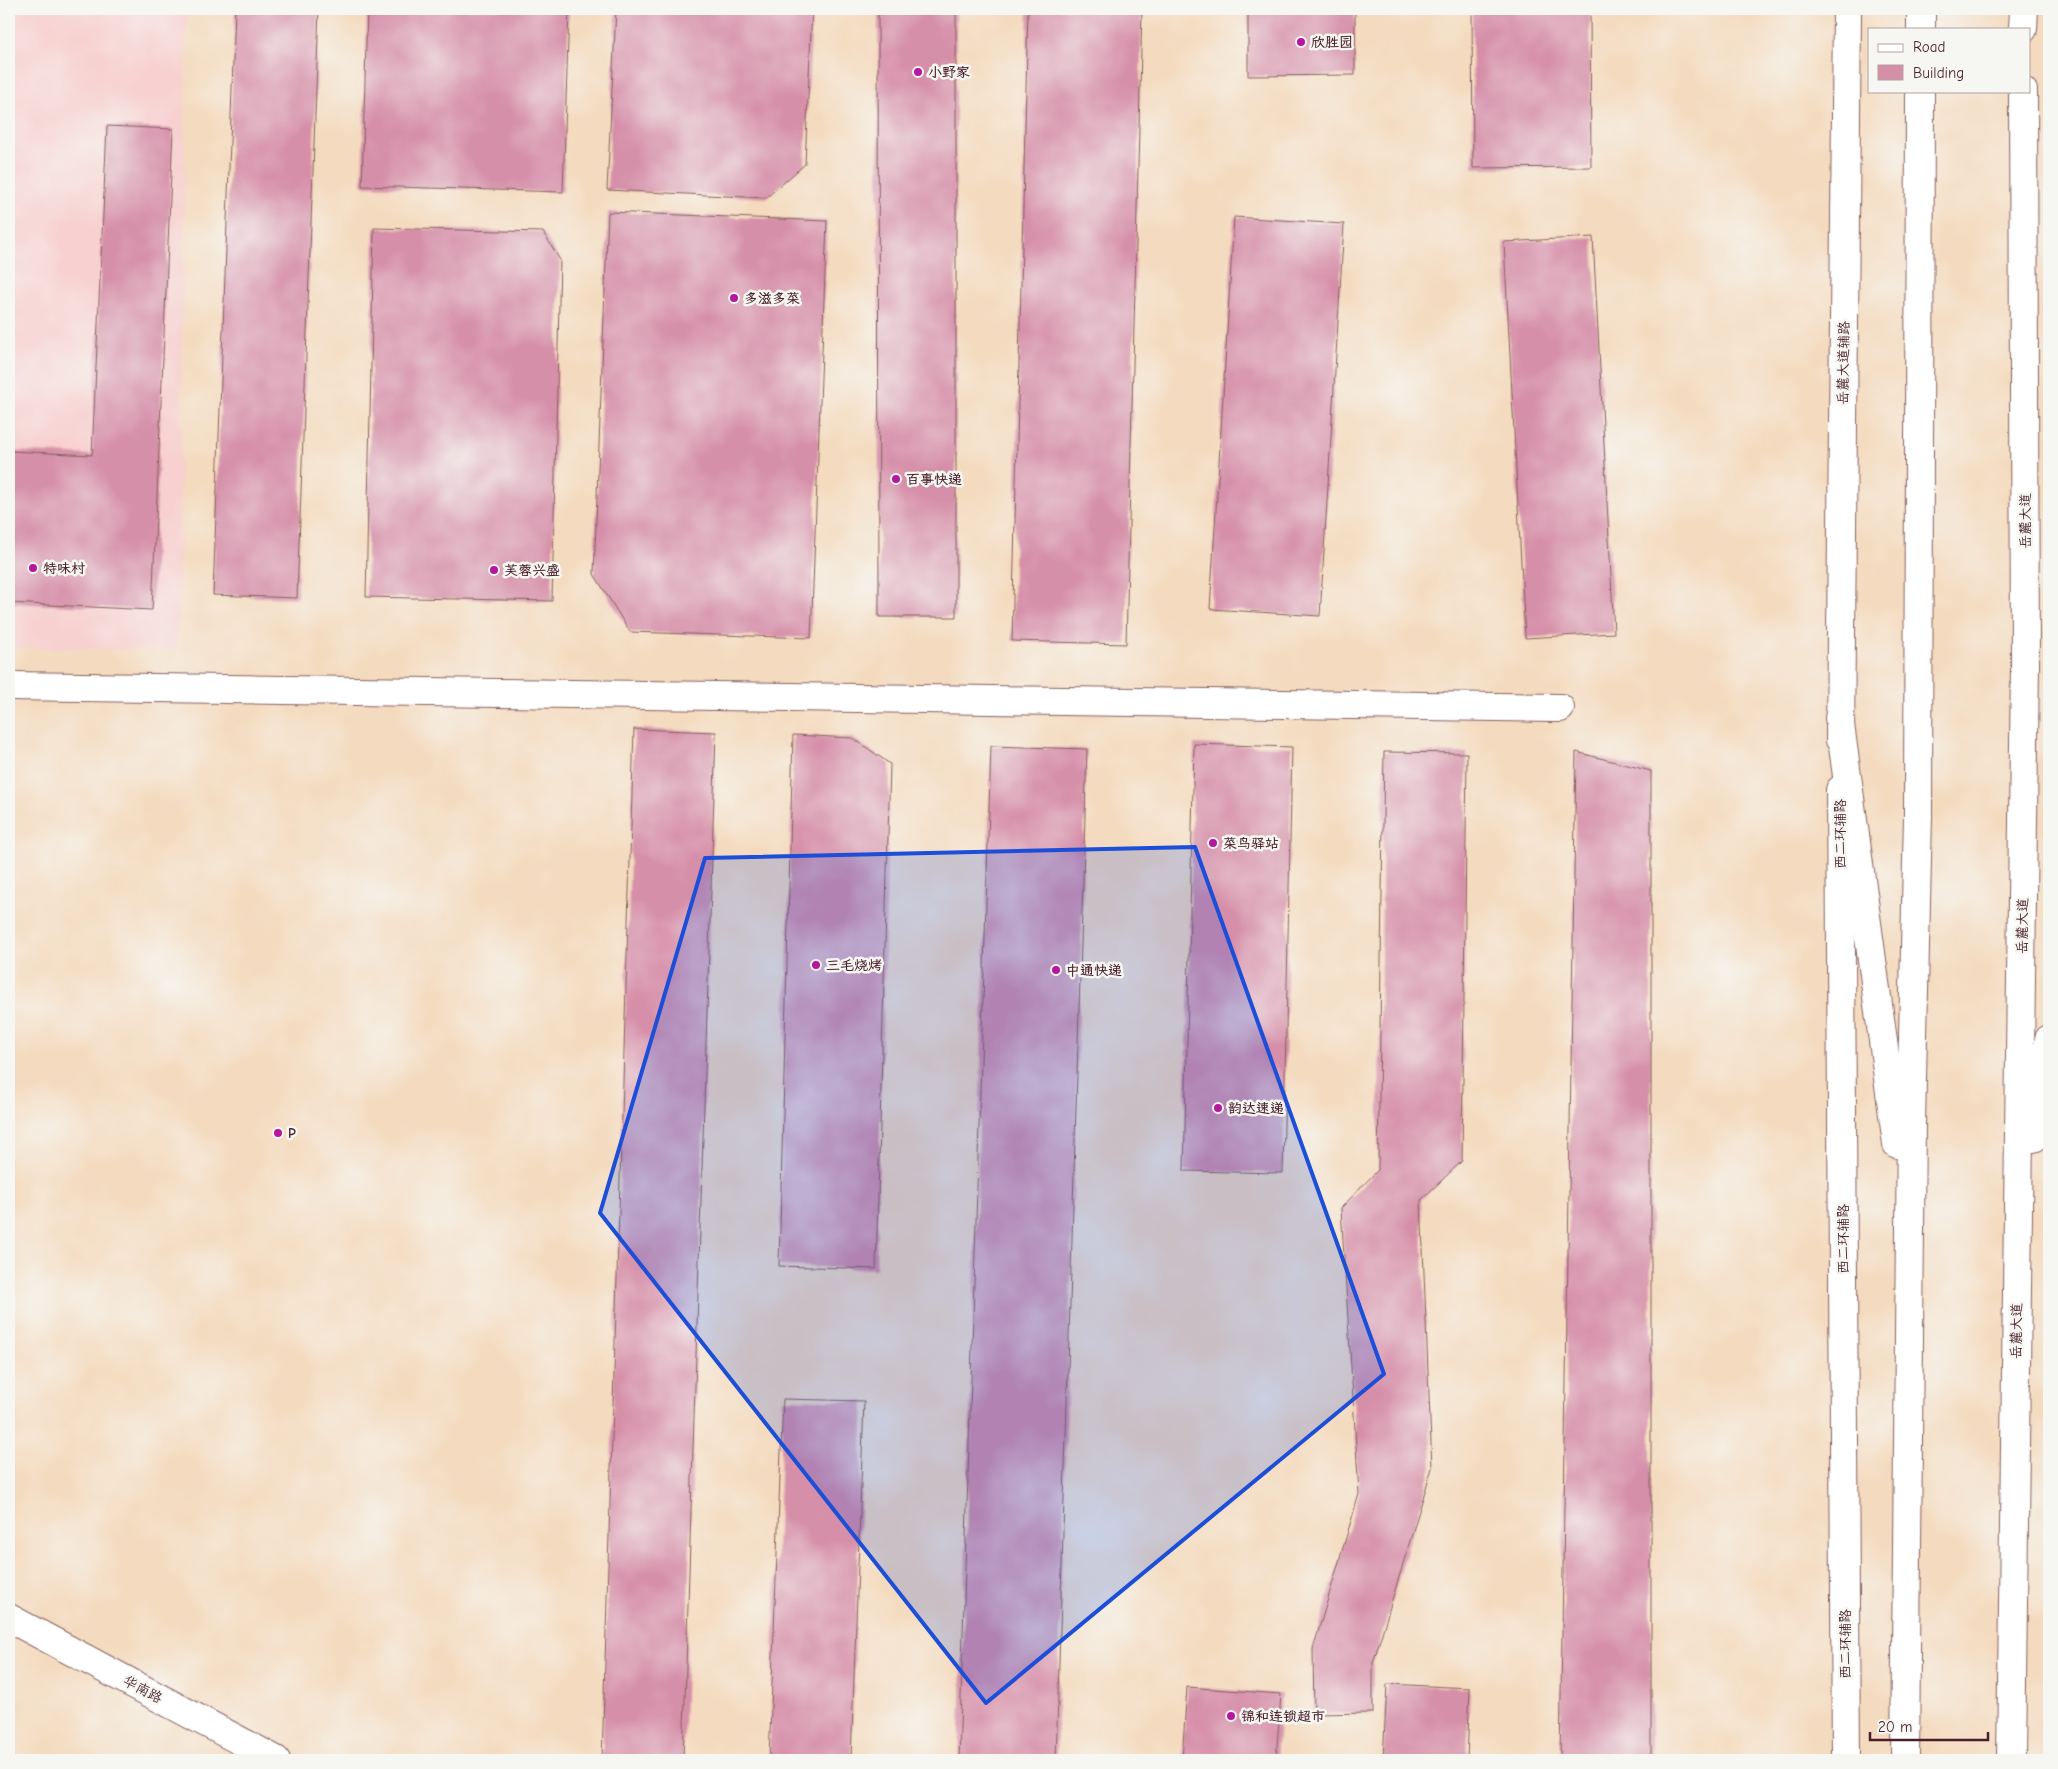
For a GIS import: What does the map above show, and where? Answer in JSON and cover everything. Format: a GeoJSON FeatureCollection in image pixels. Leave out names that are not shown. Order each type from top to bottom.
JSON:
{"type":"FeatureCollection","features":[{"type":"Feature","properties":{"kind":"main road","name":"岳麓大道辅路"},"geometry":{"type":"LineString","coordinates":[[1839,717],[1847,9]]}},
{"type":"Feature","properties":{"kind":"main road"},"geometry":{"type":"LineString","coordinates":[[1921,9],[1921,28]]}},
{"type":"Feature","properties":{"kind":"main road"},"geometry":{"type":"LineString","coordinates":[[2024,9],[2024,28]]}},
{"type":"Feature","properties":{"kind":"main road"},"geometry":{"type":"LineString","coordinates":[[1905,1760],[1909,1238],[1918,816],[1920,92]]}},
{"type":"Feature","properties":{"kind":"main road","name":"岳麓大道"},"geometry":{"type":"LineString","coordinates":[[2011,1760],[2013,1454],[2018,1234],[2025,665],[2023,92]]}},
{"type":"Feature","properties":{"kind":"main road"},"geometry":{"type":"LineString","coordinates":[[9,686],[1560,708]]}},
{"type":"Feature","properties":{"kind":"main road"},"geometry":{"type":"LineString","coordinates":[[1839,717],[1909,1238]]}},
{"type":"Feature","properties":{"kind":"main road","name":"西二环辅路"},"geometry":{"type":"LineString","coordinates":[[1839,717],[1846,1760]]}},
{"type":"Feature","properties":{"kind":"main road"},"geometry":{"type":"LineString","coordinates":[[2018,1234],[2049,1039]]}},
{"type":"Feature","properties":{"kind":"main road","name":"华南路"},"geometry":{"type":"LineString","coordinates":[[9,1618],[276,1760]]}},
{"type":"Feature","properties":{"kind":"highlighted area"},"geometry":{"type":"Polygon","coordinates":[[[1195,847],[1384,1374],[986,1703],[600,1213],[705,858],[1195,847]]]}},
{"type":"Feature","properties":{"kind":"shaded area"},"geometry":{"type":"Polygon","coordinates":[[[9,9],[187,9],[178,650],[9,648],[9,9]]]}},
{"type":"Feature","properties":{"kind":"building"},"geometry":{"type":"Polygon","coordinates":[[[235,9],[319,9],[297,598],[213,595],[235,9]]]}},
{"type":"Feature","properties":{"kind":"building"},"geometry":{"type":"Polygon","coordinates":[[[367,9],[569,9],[563,192],[362,186],[367,9]]]}},
{"type":"Feature","properties":{"kind":"building"},"geometry":{"type":"Polygon","coordinates":[[[616,9],[812,9],[805,164],[766,198],[607,190],[616,9]]]}},
{"type":"Feature","properties":{"kind":"building"},"geometry":{"type":"Polygon","coordinates":[[[878,9],[956,9],[956,617],[879,617],[878,9]]]}},
{"type":"Feature","properties":{"kind":"building"},"geometry":{"type":"Polygon","coordinates":[[[1028,9],[1142,9],[1126,644],[1012,641],[1028,9]]]}},
{"type":"Feature","properties":{"kind":"building","name":"欣胜园"},"geometry":{"type":"Polygon","coordinates":[[[1248,9],[1355,9],[1355,75],[1248,76],[1248,9]]]}},
{"type":"Feature","properties":{"kind":"building"},"geometry":{"type":"Polygon","coordinates":[[[1472,9],[1590,9],[1591,167],[1473,168],[1472,9]]]}},
{"type":"Feature","properties":{"kind":"building"},"geometry":{"type":"Polygon","coordinates":[[[107,126],[173,129],[152,610],[9,603],[9,451],[92,455],[107,126]]]}},
{"type":"Feature","properties":{"kind":"building"},"geometry":{"type":"Polygon","coordinates":[[[608,212],[827,221],[811,638],[630,632],[594,574],[608,212]]]}},
{"type":"Feature","properties":{"kind":"building"},"geometry":{"type":"Polygon","coordinates":[[[1234,217],[1344,224],[1320,616],[1210,609],[1234,217]]]}},
{"type":"Feature","properties":{"kind":"building"},"geometry":{"type":"Polygon","coordinates":[[[374,228],[543,232],[560,260],[552,601],[366,597],[374,228]]]}},
{"type":"Feature","properties":{"kind":"building"},"geometry":{"type":"Polygon","coordinates":[[[1593,237],[1614,633],[1525,638],[1504,242],[1593,237]]]}},
{"type":"Feature","properties":{"kind":"building"},"geometry":{"type":"Polygon","coordinates":[[[634,729],[716,732],[683,1760],[602,1760],[634,729]]]}},
{"type":"Feature","properties":{"kind":"building"},"geometry":{"type":"Polygon","coordinates":[[[793,735],[853,738],[890,764],[876,1269],[779,1266],[793,735]]]}},
{"type":"Feature","properties":{"kind":"building"},"geometry":{"type":"Polygon","coordinates":[[[1194,744],[1292,747],[1283,1173],[1184,1171],[1194,744]]]}},
{"type":"Feature","properties":{"kind":"building"},"geometry":{"type":"Polygon","coordinates":[[[991,746],[1087,749],[1056,1760],[959,1760],[991,746]]]}},
{"type":"Feature","properties":{"kind":"building"},"geometry":{"type":"Polygon","coordinates":[[[1384,752],[1467,753],[1462,1161],[1421,1200],[1432,1468],[1373,1663],[1373,1713],[1314,1714],[1313,1649],[1359,1494],[1341,1208],[1378,1170],[1384,752]]]}},
{"type":"Feature","properties":{"kind":"building"},"geometry":{"type":"Polygon","coordinates":[[[1576,752],[1651,771],[1651,1760],[1560,1760],[1576,752]]]}},
{"type":"Feature","properties":{"kind":"building"},"geometry":{"type":"Polygon","coordinates":[[[783,1399],[864,1401],[851,1760],[769,1760],[783,1399]]]}},
{"type":"Feature","properties":{"kind":"building"},"geometry":{"type":"Polygon","coordinates":[[[1387,1684],[1470,1688],[1467,1760],[1383,1760],[1387,1684]]]}},
{"type":"Feature","properties":{"kind":"building"},"geometry":{"type":"Polygon","coordinates":[[[1187,1687],[1281,1694],[1276,1760],[1182,1760],[1187,1687]]]}},
{"type":"Feature","properties":{"kind":"place","name":"欣胜园"},"geometry":{"type":"Point","coordinates":[1301,42]}},
{"type":"Feature","properties":{"kind":"place","name":"小野家"},"geometry":{"type":"Point","coordinates":[918,72]}},
{"type":"Feature","properties":{"kind":"place","name":"多滋多菜"},"geometry":{"type":"Point","coordinates":[734,298]}},
{"type":"Feature","properties":{"kind":"place","name":"百事快递"},"geometry":{"type":"Point","coordinates":[896,479]}},
{"type":"Feature","properties":{"kind":"place","name":"特味村"},"geometry":{"type":"Point","coordinates":[33,568]}},
{"type":"Feature","properties":{"kind":"place","name":"芙蓉兴盛"},"geometry":{"type":"Point","coordinates":[494,570]}},
{"type":"Feature","properties":{"kind":"place","name":"菜鸟驿站"},"geometry":{"type":"Point","coordinates":[1213,843]}},
{"type":"Feature","properties":{"kind":"place","name":"三毛烧烤"},"geometry":{"type":"Point","coordinates":[816,965]}},
{"type":"Feature","properties":{"kind":"place","name":"中通快递"},"geometry":{"type":"Point","coordinates":[1056,970]}},
{"type":"Feature","properties":{"kind":"place","name":"韵达速递"},"geometry":{"type":"Point","coordinates":[1218,1108]}},
{"type":"Feature","properties":{"kind":"place","name":"P"},"geometry":{"type":"Point","coordinates":[278,1133]}},
{"type":"Feature","properties":{"kind":"place","name":"锦和连锁超市"},"geometry":{"type":"Point","coordinates":[1231,1716]}}]}
